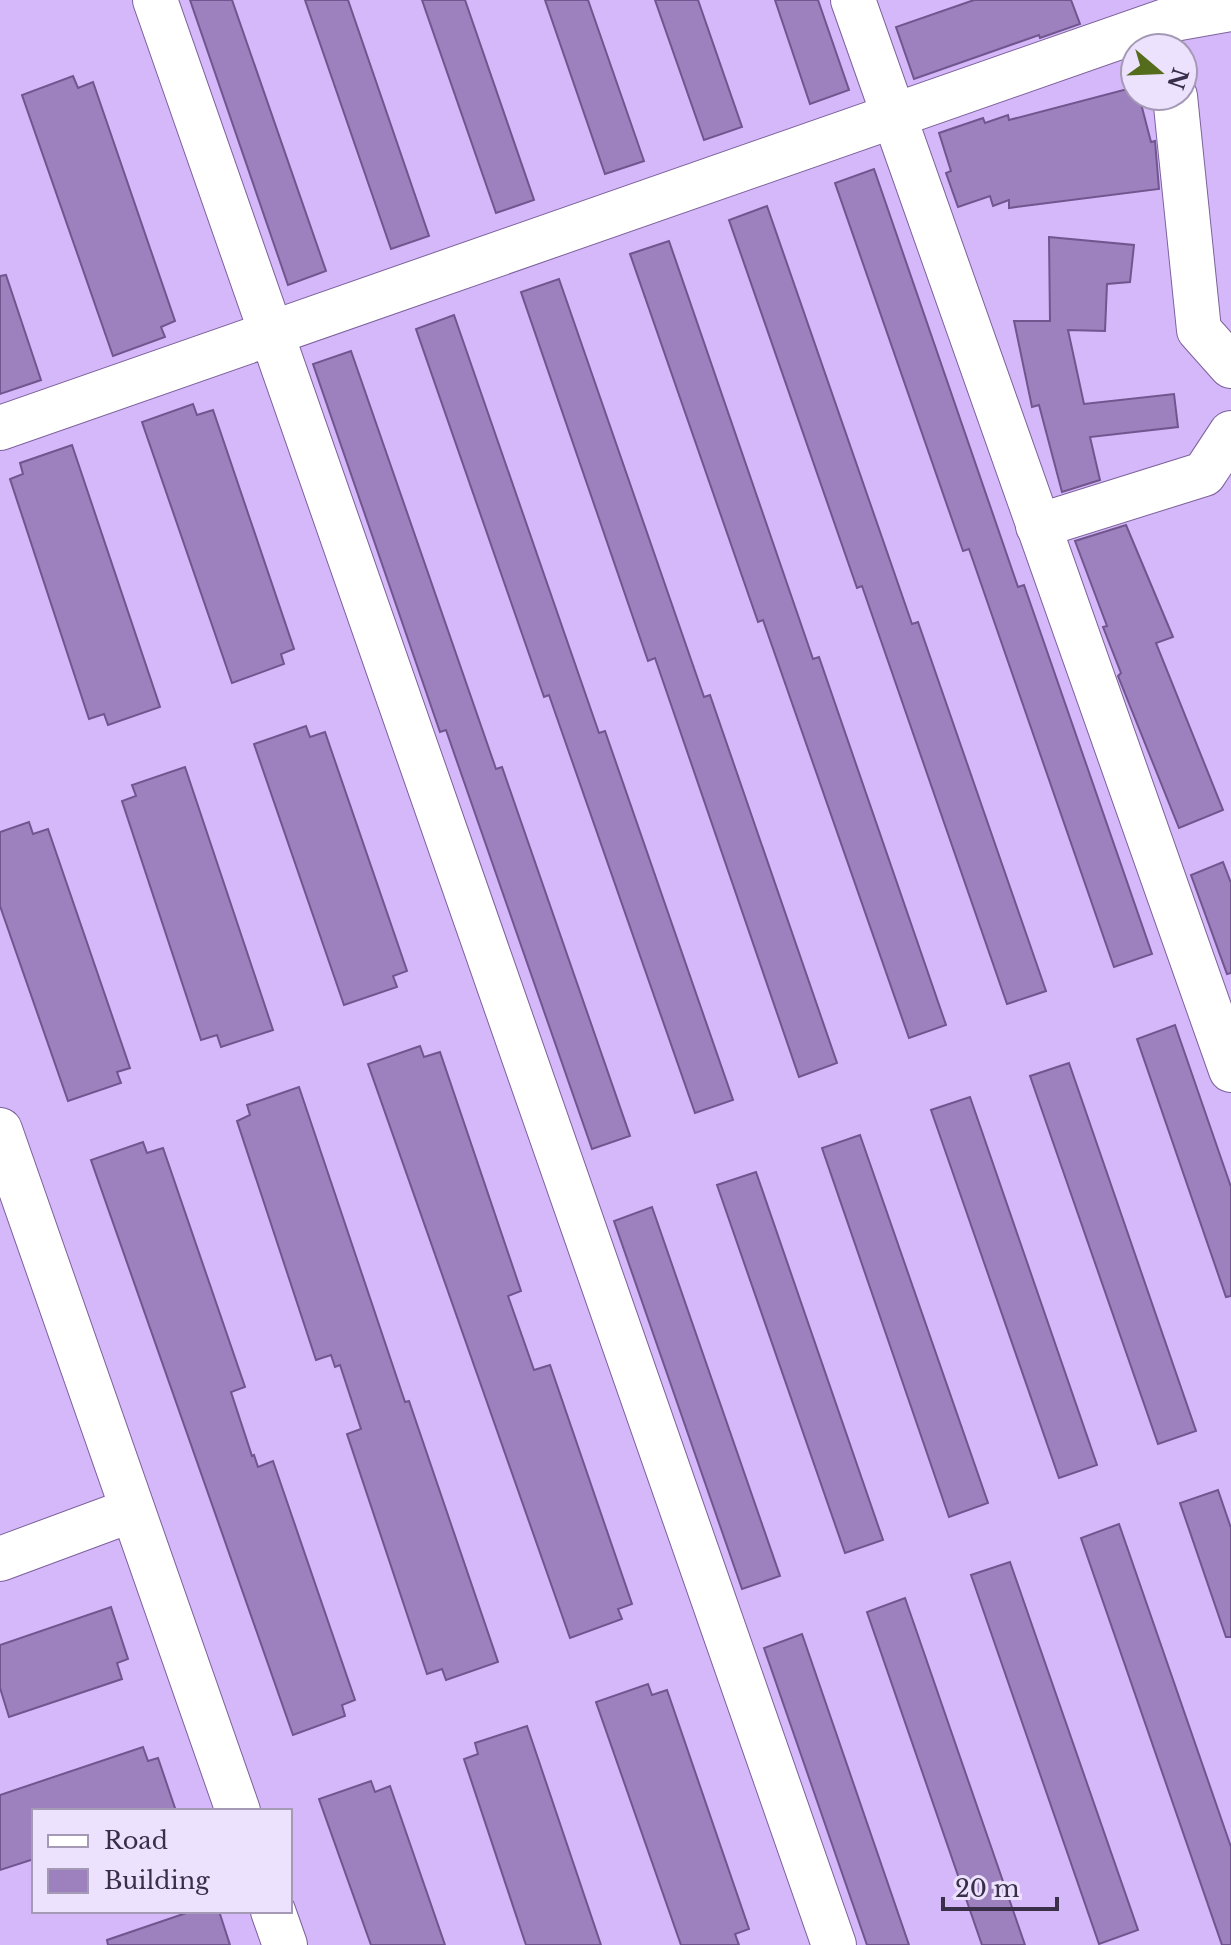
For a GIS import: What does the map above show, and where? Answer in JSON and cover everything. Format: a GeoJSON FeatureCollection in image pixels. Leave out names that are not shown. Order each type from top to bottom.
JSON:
{"type":"FeatureCollection","features":[{"type":"Feature","properties":{"kind":"lane"},"geometry":{"type":"LineString","coordinates":[[155,0],[834,1945]]}},
{"type":"Feature","properties":{"kind":"lane"},"geometry":{"type":"LineString","coordinates":[[853,0],[1231,1070]]}},
{"type":"Feature","properties":{"kind":"lane"},"geometry":{"type":"LineString","coordinates":[[1174,32],[1231,9]]}},
{"type":"Feature","properties":{"kind":"lane"},"geometry":{"type":"LineString","coordinates":[[0,428],[892,115],[1119,49]]}},
{"type":"Feature","properties":{"kind":"lane"},"geometry":{"type":"LineString","coordinates":[[1177,112],[1199,330],[1231,366]]}},
{"type":"Feature","properties":{"kind":"lane"},"geometry":{"type":"LineString","coordinates":[[1038,526],[1204,474],[1231,433]]}},
{"type":"Feature","properties":{"kind":"lane"},"geometry":{"type":"LineString","coordinates":[[0,1130],[237,1809]]}},
{"type":"Feature","properties":{"kind":"lane"},"geometry":{"type":"LineString","coordinates":[[0,1559],[132,1510]]}},
{"type":"Feature","properties":{"kind":"lane"},"geometry":{"type":"LineString","coordinates":[[274,1913],[285,1945]]}},
{"type":"Feature","properties":{"kind":"building"},"geometry":{"type":"Polygon","coordinates":[[[190,0],[232,0],[326,271],[288,285],[190,0]]]}},
{"type":"Feature","properties":{"kind":"building"},"geometry":{"type":"Polygon","coordinates":[[[305,0],[348,0],[429,236],[391,249],[305,0]]]}},
{"type":"Feature","properties":{"kind":"building"},"geometry":{"type":"Polygon","coordinates":[[[422,0],[465,0],[534,200],[496,213],[422,0]]]}},
{"type":"Feature","properties":{"kind":"building"},"geometry":{"type":"Polygon","coordinates":[[[545,0],[588,0],[644,161],[605,174],[545,0]]]}},
{"type":"Feature","properties":{"kind":"building"},"geometry":{"type":"Polygon","coordinates":[[[655,0],[698,0],[742,127],[704,140],[655,0]]]}},
{"type":"Feature","properties":{"kind":"building"},"geometry":{"type":"Polygon","coordinates":[[[775,0],[818,0],[849,90],[810,104],[775,0]]]}},
{"type":"Feature","properties":{"kind":"building"},"geometry":{"type":"Polygon","coordinates":[[[974,0],[1071,0],[1080,24],[1040,38],[1039,35],[914,79],[896,27],[974,0]]]}},
{"type":"Feature","properties":{"kind":"building"},"geometry":{"type":"Polygon","coordinates":[[[73,76],[78,88],[93,82],[175,321],[161,327],[165,337],[113,356],[22,95],[73,76]]]}},
{"type":"Feature","properties":{"kind":"building"},"geometry":{"type":"Polygon","coordinates":[[[1119,91],[1119,112],[1143,112],[1151,142],[1155,141],[1159,189],[1009,208],[1009,200],[993,206],[990,196],[958,207],[946,173],[951,171],[939,133],[983,118],[985,123],[1008,115],[1009,120],[1119,91]]]}},
{"type":"Feature","properties":{"kind":"building"},"geometry":{"type":"Polygon","coordinates":[[[874,169],[1018,587],[1024,585],[1152,954],[1114,967],[969,549],[963,551],[835,183],[874,169]]]}},
{"type":"Feature","properties":{"kind":"building"},"geometry":{"type":"Polygon","coordinates":[[[767,206],[912,624],[918,622],[1046,991],[1007,1004],[862,586],[857,588],[729,220],[767,206]]]}},
{"type":"Feature","properties":{"kind":"building"},"geometry":{"type":"Polygon","coordinates":[[[1049,237],[1134,245],[1130,282],[1107,284],[1105,331],[1068,330],[1084,404],[1174,394],[1178,427],[1090,437],[1100,480],[1062,492],[1039,405],[1032,407],[1014,321],[1050,321],[1049,237]]]}},
{"type":"Feature","properties":{"kind":"building"},"geometry":{"type":"Polygon","coordinates":[[[669,241],[813,659],[819,657],[946,1025],[909,1038],[763,620],[758,622],[630,254],[669,241]]]}},
{"type":"Feature","properties":{"kind":"building"},"geometry":{"type":"Polygon","coordinates":[[[6,275],[41,380],[0,394],[0,276],[6,275]]]}},
{"type":"Feature","properties":{"kind":"building"},"geometry":{"type":"Polygon","coordinates":[[[559,279],[704,697],[710,695],[837,1063],[799,1077],[655,658],[648,661],[521,292],[559,279]]]}},
{"type":"Feature","properties":{"kind":"building"},"geometry":{"type":"Polygon","coordinates":[[[454,315],[599,733],[605,731],[733,1100],[695,1113],[549,695],[544,697],[416,329],[454,315]]]}},
{"type":"Feature","properties":{"kind":"building"},"geometry":{"type":"Polygon","coordinates":[[[351,351],[496,769],[502,767],[630,1136],[592,1149],[446,730],[440,732],[313,364],[351,351]]]}},
{"type":"Feature","properties":{"kind":"building"},"geometry":{"type":"Polygon","coordinates":[[[193,404],[197,415],[213,410],[294,649],[281,654],[284,664],[232,683],[142,422],[193,404]]]}},
{"type":"Feature","properties":{"kind":"building"},"geometry":{"type":"Polygon","coordinates":[[[72,445],[160,707],[108,725],[104,714],[89,719],[10,479],[23,474],[20,463],[72,445]]]}},
{"type":"Feature","properties":{"kind":"building"},"geometry":{"type":"Polygon","coordinates":[[[1126,525],[1173,637],[1156,643],[1223,810],[1179,828],[1118,676],[1121,673],[1103,627],[1107,626],[1075,541],[1126,525]]]}},
{"type":"Feature","properties":{"kind":"building"},"geometry":{"type":"Polygon","coordinates":[[[306,726],[310,737],[325,732],[407,971],[393,976],[397,987],[344,1005],[254,744],[306,726]]]}},
{"type":"Feature","properties":{"kind":"building"},"geometry":{"type":"Polygon","coordinates":[[[185,767],[273,1030],[221,1047],[217,1035],[201,1040],[122,801],[136,796],[132,785],[185,767]]]}},
{"type":"Feature","properties":{"kind":"building"},"geometry":{"type":"Polygon","coordinates":[[[29,822],[33,834],[48,829],[130,1068],[117,1072],[121,1083],[68,1101],[0,906],[0,832],[29,822]]]}},
{"type":"Feature","properties":{"kind":"building"},"geometry":{"type":"Polygon","coordinates":[[[1223,862],[1231,883],[1231,973],[1227,974],[1191,875],[1223,862]]]}},
{"type":"Feature","properties":{"kind":"building"},"geometry":{"type":"Polygon","coordinates":[[[1175,1025],[1231,1187],[1231,1296],[1226,1297],[1137,1039],[1175,1025]]]}},
{"type":"Feature","properties":{"kind":"building"},"geometry":{"type":"Polygon","coordinates":[[[420,1046],[424,1057],[440,1052],[521,1291],[508,1296],[534,1370],[550,1365],[632,1604],[618,1609],[622,1619],[570,1638],[368,1064],[420,1046]]]}},
{"type":"Feature","properties":{"kind":"building"},"geometry":{"type":"Polygon","coordinates":[[[1069,1063],[1196,1431],[1158,1444],[1030,1076],[1069,1063]]]}},
{"type":"Feature","properties":{"kind":"building"},"geometry":{"type":"Polygon","coordinates":[[[299,1087],[405,1402],[409,1401],[498,1662],[446,1680],[442,1669],[427,1674],[347,1434],[361,1429],[340,1365],[335,1367],[331,1355],[316,1360],[237,1121],[250,1115],[247,1105],[299,1087]]]}},
{"type":"Feature","properties":{"kind":"building"},"geometry":{"type":"Polygon","coordinates":[[[970,1097],[1097,1465],[1059,1478],[931,1110],[970,1097]]]}},
{"type":"Feature","properties":{"kind":"building"},"geometry":{"type":"Polygon","coordinates":[[[860,1135],[988,1503],[949,1517],[822,1148],[860,1135]]]}},
{"type":"Feature","properties":{"kind":"building"},"geometry":{"type":"Polygon","coordinates":[[[143,1142],[147,1153],[163,1148],[245,1387],[231,1392],[252,1456],[258,1467],[273,1461],[355,1700],[342,1705],[345,1716],[293,1735],[91,1160],[143,1142]]]}},
{"type":"Feature","properties":{"kind":"building"},"geometry":{"type":"Polygon","coordinates":[[[756,1172],[883,1540],[845,1553],[717,1185],[756,1172]]]}},
{"type":"Feature","properties":{"kind":"building"},"geometry":{"type":"Polygon","coordinates":[[[652,1207],[780,1576],[742,1589],[614,1221],[652,1207]]]}},
{"type":"Feature","properties":{"kind":"building"},"geometry":{"type":"Polygon","coordinates":[[[1218,1490],[1231,1528],[1231,1637],[1226,1637],[1180,1503],[1218,1490]]]}},
{"type":"Feature","properties":{"kind":"building"},"geometry":{"type":"Polygon","coordinates":[[[1119,1524],[1231,1847],[1231,1945],[1222,1945],[1081,1538],[1119,1524]]]}},
{"type":"Feature","properties":{"kind":"building"},"geometry":{"type":"Polygon","coordinates":[[[1010,1562],[1138,1930],[1099,1944],[971,1575],[1010,1562]]]}},
{"type":"Feature","properties":{"kind":"building"},"geometry":{"type":"Polygon","coordinates":[[[905,1598],[1025,1945],[982,1945],[867,1612],[905,1598]]]}},
{"type":"Feature","properties":{"kind":"building"},"geometry":{"type":"Polygon","coordinates":[[[111,1607],[128,1659],[117,1663],[122,1679],[9,1717],[0,1688],[0,1645],[111,1607]]]}},
{"type":"Feature","properties":{"kind":"building"},"geometry":{"type":"Polygon","coordinates":[[[802,1634],[909,1945],[867,1945],[764,1648],[802,1634]]]}},
{"type":"Feature","properties":{"kind":"building"},"geometry":{"type":"Polygon","coordinates":[[[648,1684],[652,1695],[667,1690],[749,1929],[735,1934],[739,1945],[681,1945],[596,1702],[648,1684]]]}},
{"type":"Feature","properties":{"kind":"building"},"geometry":{"type":"Polygon","coordinates":[[[527,1726],[601,1945],[526,1945],[464,1759],[478,1754],[475,1743],[527,1726]]]}},
{"type":"Feature","properties":{"kind":"building"},"geometry":{"type":"Polygon","coordinates":[[[143,1747],[148,1761],[158,1758],[175,1809],[32,1809],[32,1860],[0,1870],[0,1795],[143,1747]]]}},
{"type":"Feature","properties":{"kind":"building"},"geometry":{"type":"Polygon","coordinates":[[[371,1781],[375,1792],[390,1786],[445,1945],[371,1945],[319,1799],[371,1781]]]}},
{"type":"Feature","properties":{"kind":"building"},"geometry":{"type":"Polygon","coordinates":[[[186,1913],[220,1913],[230,1945],[108,1945],[107,1940],[186,1913]]]}}]}
